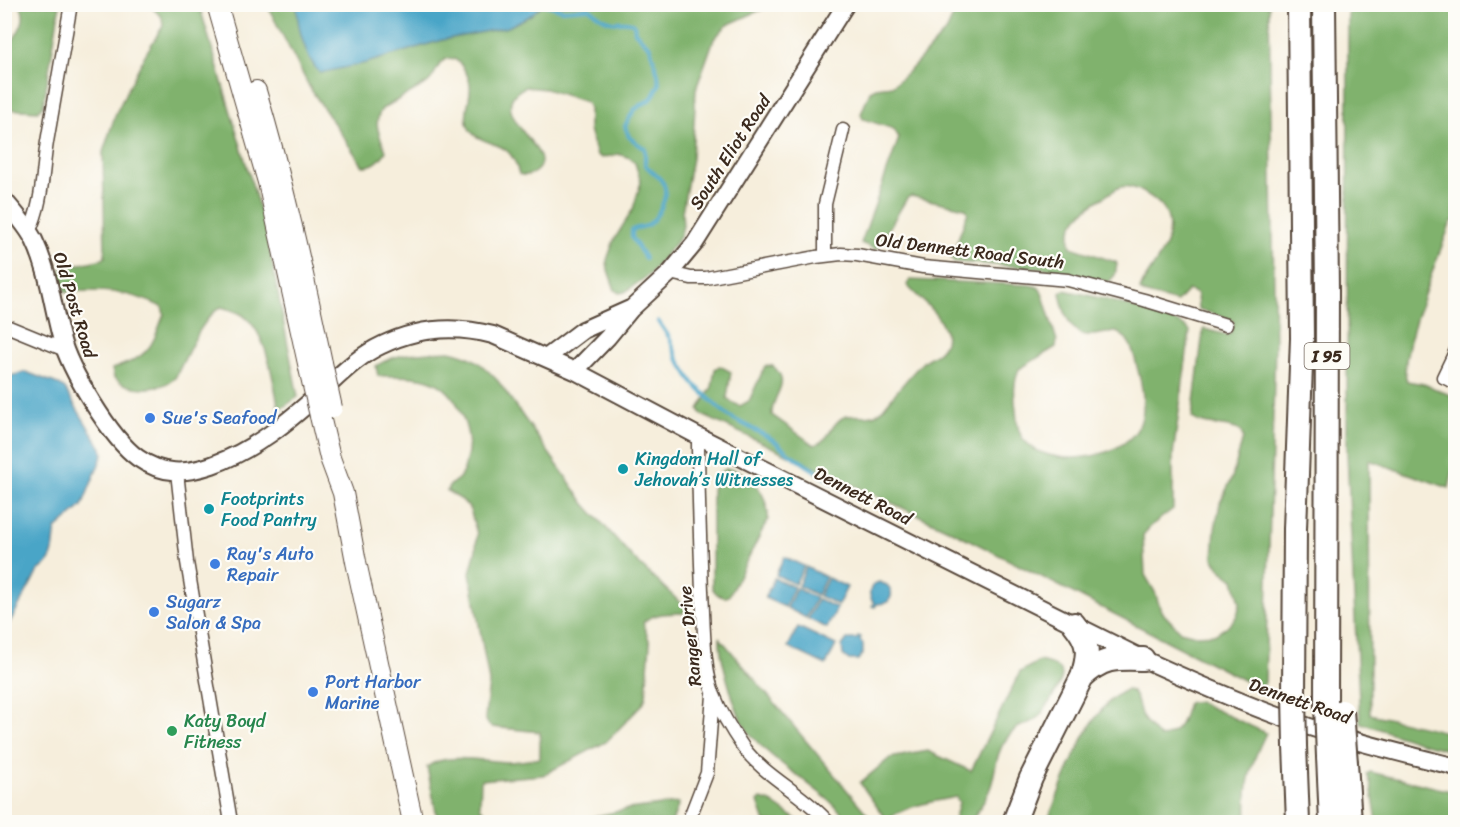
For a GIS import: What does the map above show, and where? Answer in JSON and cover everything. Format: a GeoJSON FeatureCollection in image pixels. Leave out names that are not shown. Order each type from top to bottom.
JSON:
{"type":"FeatureCollection","features":[{"type":"Feature","properties":{"kind":"highway","name":"I 95"},"geometry":{"type":"LineString","coordinates":[[1324,5],[1327,290],[1325,518],[1337,760],[1330,822]]}},
{"type":"Feature","properties":{"kind":"highway","name":"I 95"},"geometry":{"type":"LineString","coordinates":[[1298,822],[1294,695],[1295,530],[1302,338],[1299,6]]}},
{"type":"Feature","properties":{"kind":"highway"},"geometry":{"type":"LineString","coordinates":[[1014,822],[1031,778],[1082,677],[1087,645],[1086,639],[1074,624]]}},
{"type":"Feature","properties":{"kind":"highway"},"geometry":{"type":"LineString","coordinates":[[1082,677],[1101,662],[1123,657],[1143,659]]}},
{"type":"Feature","properties":{"kind":"highway"},"geometry":{"type":"LineString","coordinates":[[1337,760],[1350,822]]}},
{"type":"Feature","properties":{"kind":"main road"},"geometry":{"type":"LineString","coordinates":[[217,4],[268,182],[326,412],[344,464],[343,493],[413,822]]}},
{"type":"Feature","properties":{"kind":"main road"},"geometry":{"type":"LineString","coordinates":[[230,4],[270,138],[298,249],[316,366]]}},
{"type":"Feature","properties":{"kind":"main road","name":"South Eliot Road"},"geometry":{"type":"LineString","coordinates":[[575,371],[631,309],[670,273],[694,243],[727,195],[846,4]]}},
{"type":"Feature","properties":{"kind":"main road","name":"Old Post Road"},"geometry":{"type":"LineString","coordinates":[[4,200],[29,232],[44,264],[65,350],[76,374],[128,449],[149,464],[177,472]]}},
{"type":"Feature","properties":{"kind":"main road"},"geometry":{"type":"LineString","coordinates":[[546,358],[584,330],[604,319],[631,309]]}},
{"type":"Feature","properties":{"kind":"main road","name":"Dennett Road"},"geometry":{"type":"LineString","coordinates":[[177,472],[197,470],[228,459],[267,437],[364,355],[401,338],[449,328],[493,335],[575,371],[698,436],[1143,659],[1272,714],[1355,741],[1455,767]]}},
{"type":"Feature","properties":{"kind":"street"},"geometry":{"type":"LineString","coordinates":[[29,232],[37,215],[42,195],[47,145],[71,4]]}},
{"type":"Feature","properties":{"kind":"street"},"geometry":{"type":"LineString","coordinates":[[825,256],[825,204],[843,130]]}},
{"type":"Feature","properties":{"kind":"street","name":"Old Dennett Road South"},"geometry":{"type":"LineString","coordinates":[[670,273],[706,279],[825,256],[856,255],[923,267],[1068,280],[1226,325]]}},
{"type":"Feature","properties":{"kind":"street"},"geometry":{"type":"LineString","coordinates":[[4,325],[65,350]]}},
{"type":"Feature","properties":{"kind":"street"},"geometry":{"type":"LineString","coordinates":[[1455,350],[1443,377],[1455,383]]}},
{"type":"Feature","properties":{"kind":"street","name":"Ranger Drive"},"geometry":{"type":"LineString","coordinates":[[698,436],[703,613],[707,657],[714,694],[729,726],[745,749],[772,776],[820,813],[828,822]]}},
{"type":"Feature","properties":{"kind":"street"},"geometry":{"type":"LineString","coordinates":[[177,472],[189,575],[231,822]]}},
{"type":"Feature","properties":{"kind":"street"},"geometry":{"type":"LineString","coordinates":[[688,822],[707,773],[714,694]]}},
{"type":"Feature","properties":{"kind":"green space"},"geometry":{"type":"Polygon","coordinates":[[[20,5],[60,5],[43,106],[38,111],[5,109],[4,61],[23,19],[20,5]]]}},
{"type":"Feature","properties":{"kind":"green space"},"geometry":{"type":"Polygon","coordinates":[[[149,5],[193,5],[201,11],[266,231],[298,397],[279,410],[271,370],[262,342],[249,320],[239,313],[221,307],[214,312],[201,329],[175,378],[153,388],[136,387],[114,378],[112,369],[134,360],[147,350],[164,314],[162,307],[127,294],[92,291],[66,292],[64,290],[60,271],[62,268],[105,257],[103,152],[116,113],[145,55],[163,26],[162,17],[149,5]]]}},
{"type":"Feature","properties":{"kind":"green space"},"geometry":{"type":"Polygon","coordinates":[[[267,5],[297,5],[300,24],[320,72],[366,63],[442,40],[508,27],[531,15],[542,5],[772,5],[727,25],[714,39],[696,89],[692,158],[680,237],[650,274],[625,292],[619,293],[615,290],[607,260],[614,240],[633,209],[641,182],[635,163],[630,158],[618,154],[602,158],[597,155],[589,130],[589,108],[586,102],[546,89],[525,87],[515,94],[511,102],[511,111],[541,159],[536,171],[529,175],[519,174],[509,152],[479,138],[471,131],[466,116],[470,89],[469,79],[460,63],[450,58],[445,59],[427,83],[382,109],[377,124],[386,151],[377,162],[363,166],[310,88],[267,5]]]}},
{"type":"Feature","properties":{"kind":"green space"},"geometry":{"type":"Polygon","coordinates":[[[958,5],[1269,5],[1275,347],[1265,683],[1259,688],[948,529],[702,415],[699,409],[712,387],[715,369],[720,366],[731,372],[727,398],[740,406],[749,401],[765,366],[773,366],[779,372],[781,384],[772,415],[814,445],[820,443],[842,418],[880,412],[917,368],[937,353],[945,343],[946,336],[943,326],[934,313],[907,285],[910,280],[1030,285],[1038,287],[1042,292],[1057,341],[1056,347],[1019,369],[1014,389],[1019,430],[1024,440],[1035,449],[1050,455],[1066,458],[1101,454],[1129,439],[1141,422],[1143,394],[1134,356],[1130,344],[1116,332],[1087,335],[1076,330],[1068,319],[1060,293],[1064,290],[1091,296],[1169,319],[1190,331],[1173,455],[1173,509],[1143,535],[1145,575],[1155,592],[1161,611],[1180,631],[1196,635],[1216,634],[1237,616],[1240,603],[1234,579],[1223,572],[1213,558],[1220,503],[1232,478],[1243,438],[1241,431],[1192,418],[1204,329],[1227,335],[1231,333],[1234,322],[1198,309],[1197,294],[1188,290],[1177,302],[1143,293],[1140,290],[1162,254],[1169,232],[1168,217],[1156,201],[1138,189],[1120,187],[1084,211],[1074,223],[1070,238],[1071,247],[1116,262],[1115,275],[1109,282],[1051,269],[954,262],[951,258],[968,212],[965,208],[911,196],[907,198],[878,247],[875,249],[861,243],[899,138],[894,129],[863,119],[861,114],[870,91],[892,86],[913,67],[947,30],[958,5]]]}},
{"type":"Feature","properties":{"kind":"green space"},"geometry":{"type":"Polygon","coordinates":[[[1348,5],[1437,5],[1443,9],[1455,11],[1455,221],[1451,222],[1421,303],[1413,328],[1405,369],[1407,381],[1424,384],[1455,397],[1455,462],[1449,488],[1369,460],[1370,714],[1455,734],[1455,752],[1418,742],[1360,721],[1347,454],[1348,5]]]}},
{"type":"Feature","properties":{"kind":"green space"},"geometry":{"type":"Polygon","coordinates":[[[450,351],[465,355],[477,362],[498,381],[585,504],[634,559],[685,607],[684,613],[656,615],[643,623],[650,643],[646,696],[643,704],[606,742],[543,775],[481,780],[480,807],[494,822],[438,822],[427,767],[435,762],[454,759],[506,762],[540,758],[540,732],[492,727],[485,718],[489,682],[470,573],[476,550],[477,534],[470,509],[462,500],[447,491],[462,474],[464,468],[468,449],[466,427],[456,402],[439,385],[429,380],[405,376],[378,376],[376,366],[402,355],[450,351]]]}},
{"type":"Feature","properties":{"kind":"green space"},"geometry":{"type":"Polygon","coordinates":[[[725,469],[734,470],[750,478],[765,501],[768,519],[729,596],[724,597],[717,594],[712,587],[712,490],[719,473],[725,469]]]}},
{"type":"Feature","properties":{"kind":"green space"},"geometry":{"type":"Polygon","coordinates":[[[720,638],[874,822],[849,822],[827,799],[761,746],[747,730],[727,679],[720,638]]]}},
{"type":"Feature","properties":{"kind":"green space"},"geometry":{"type":"Polygon","coordinates":[[[1039,661],[1058,668],[1062,674],[1060,684],[1040,715],[1034,721],[1011,733],[1003,743],[989,791],[971,822],[954,822],[959,802],[956,797],[929,802],[901,811],[887,821],[860,783],[890,758],[928,751],[971,771],[1020,672],[1039,661]]]}},
{"type":"Feature","properties":{"kind":"green space"},"geometry":{"type":"Polygon","coordinates":[[[1126,690],[1132,691],[1143,718],[1160,738],[1172,733],[1180,725],[1188,702],[1199,702],[1266,733],[1249,776],[1247,822],[1047,822],[1088,729],[1112,699],[1126,690]]]}},
{"type":"Feature","properties":{"kind":"green space"},"geometry":{"type":"Polygon","coordinates":[[[1370,772],[1455,792],[1455,822],[1377,822],[1367,774],[1370,772]]]}},
{"type":"Feature","properties":{"kind":"green space"},"geometry":{"type":"Polygon","coordinates":[[[761,799],[771,802],[800,822],[765,822],[758,802],[761,799]]]}},
{"type":"Feature","properties":{"kind":"green space"},"geometry":{"type":"Polygon","coordinates":[[[679,803],[672,822],[570,822],[628,809],[679,803]]]}},
{"type":"Feature","properties":{"kind":"water"},"geometry":{"type":"Polygon","coordinates":[[[297,4],[542,5],[531,15],[508,27],[442,40],[366,63],[320,73],[310,59],[303,41],[298,22],[297,4]]]}},
{"type":"Feature","properties":{"kind":"water"},"geometry":{"type":"Polygon","coordinates":[[[26,372],[65,389],[103,454],[82,506],[56,529],[51,557],[38,571],[5,631],[5,377],[26,372]]]}},
{"type":"Feature","properties":{"kind":"water"},"geometry":{"type":"Polygon","coordinates":[[[784,557],[804,566],[795,584],[776,575],[784,557]]]}},
{"type":"Feature","properties":{"kind":"water"},"geometry":{"type":"Polygon","coordinates":[[[806,567],[826,577],[817,595],[798,586],[806,567]]]}},
{"type":"Feature","properties":{"kind":"water"},"geometry":{"type":"Polygon","coordinates":[[[774,578],[794,587],[785,607],[765,598],[774,578]]]}},
{"type":"Feature","properties":{"kind":"water"},"geometry":{"type":"Polygon","coordinates":[[[828,578],[847,587],[838,605],[819,596],[828,578]]]}},
{"type":"Feature","properties":{"kind":"water"},"geometry":{"type":"Polygon","coordinates":[[[879,582],[887,585],[891,594],[886,603],[877,604],[875,607],[872,606],[874,603],[870,597],[870,591],[873,585],[879,582]]]}},
{"type":"Feature","properties":{"kind":"water"},"geometry":{"type":"Polygon","coordinates":[[[796,588],[816,598],[806,618],[787,608],[796,588]]]}},
{"type":"Feature","properties":{"kind":"water"},"geometry":{"type":"Polygon","coordinates":[[[818,599],[837,608],[827,628],[808,619],[818,599]]]}},
{"type":"Feature","properties":{"kind":"water"},"geometry":{"type":"Polygon","coordinates":[[[798,627],[836,645],[826,665],[788,647],[798,627]]]}},
{"type":"Feature","properties":{"kind":"water"},"geometry":{"type":"Polygon","coordinates":[[[858,636],[861,637],[863,653],[858,660],[849,660],[843,655],[842,646],[847,639],[857,639],[858,636]]]}},
{"type":"Feature","properties":{"kind":"waterway"},"geometry":{"type":"LineString","coordinates":[[545,4],[562,10],[589,8],[607,20],[634,24],[635,32],[650,47],[659,85],[652,98],[634,110],[625,126],[629,137],[645,149],[645,164],[660,179],[665,190],[661,208],[654,219],[646,226],[632,230],[632,238],[645,258]]}},
{"type":"Feature","properties":{"kind":"waterway"},"geometry":{"type":"LineString","coordinates":[[658,321],[693,383],[718,407],[730,417],[772,439],[790,454],[841,488]]}},
{"type":"Feature","properties":{"kind":"place","name":"Sue's Seafood"},"geometry":{"type":"Point","coordinates":[150,418]}},
{"type":"Feature","properties":{"kind":"place","name":"Kingdom Hall of Jehovah’s Witnesses"},"geometry":{"type":"Point","coordinates":[623,469]}},
{"type":"Feature","properties":{"kind":"place","name":"Footprints Food Pantry"},"geometry":{"type":"Point","coordinates":[209,509]}},
{"type":"Feature","properties":{"kind":"place","name":"Ray's Auto Repair"},"geometry":{"type":"Point","coordinates":[215,564]}},
{"type":"Feature","properties":{"kind":"place","name":"Sugarz Salon & Spa"},"geometry":{"type":"Point","coordinates":[154,612]}},
{"type":"Feature","properties":{"kind":"place","name":"Port Harbor Marine"},"geometry":{"type":"Point","coordinates":[313,692]}},
{"type":"Feature","properties":{"kind":"place","name":"Katy Boyd Fitness"},"geometry":{"type":"Point","coordinates":[172,731]}}]}
